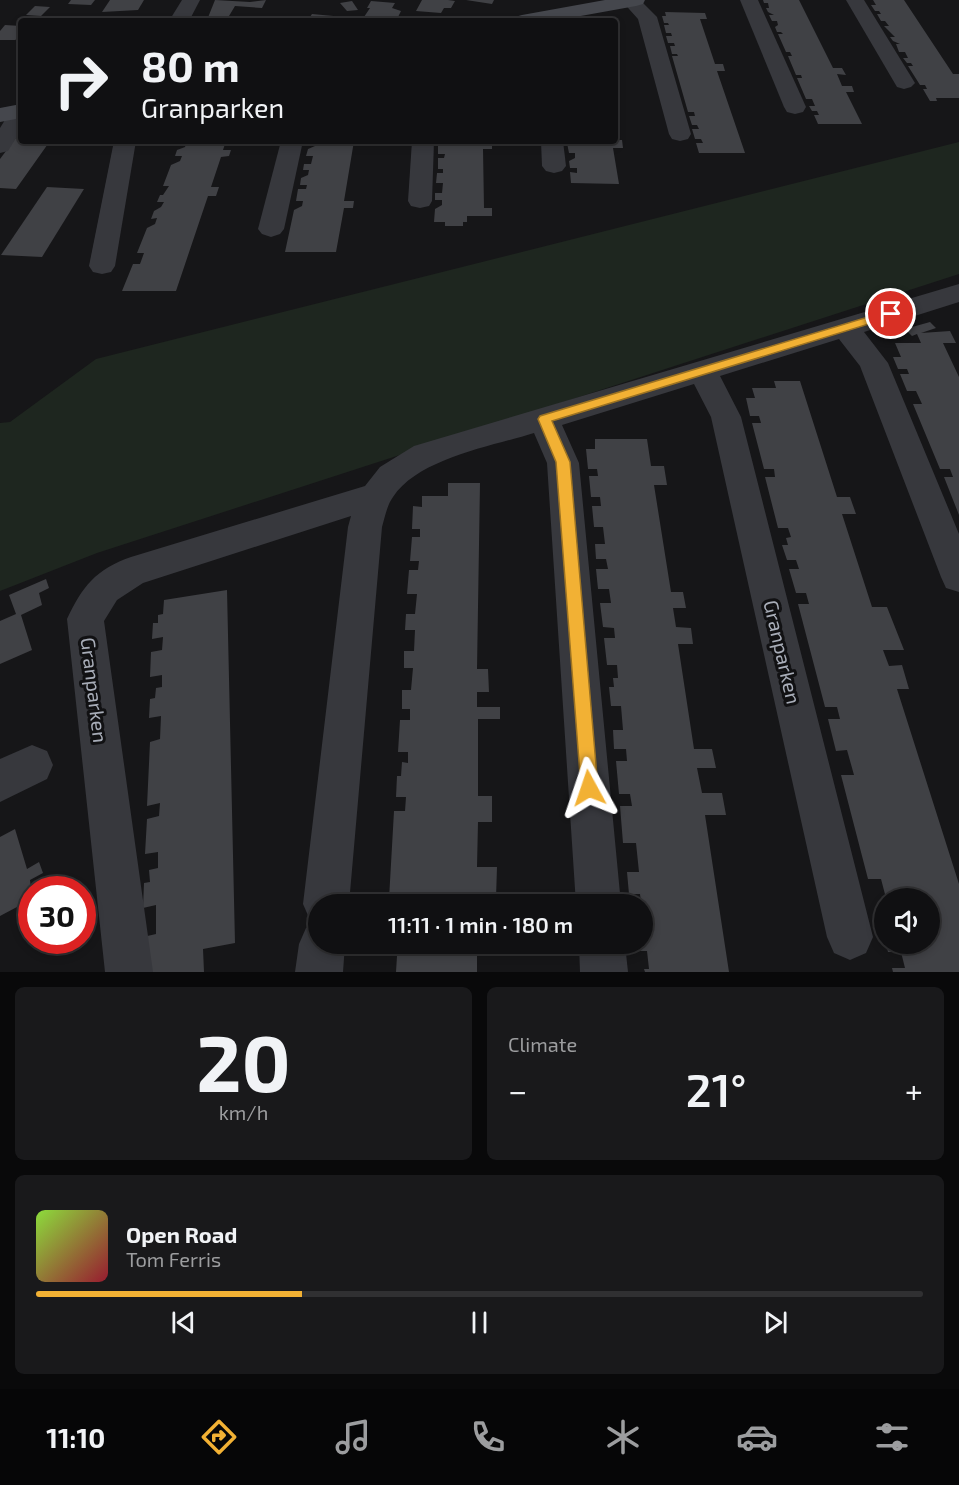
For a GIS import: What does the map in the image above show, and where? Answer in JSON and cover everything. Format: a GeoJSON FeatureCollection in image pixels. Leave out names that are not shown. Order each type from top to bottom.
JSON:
{"type":"FeatureCollection","features":[{"type":"Feature","properties":{"kind":"street"},"geometry":{"type":"LineString","coordinates":[[181,18],[190,0]]}},
{"type":"Feature","properties":{"kind":"street"},"geometry":{"type":"LineString","coordinates":[[748,0],[795,107]]}},
{"type":"Feature","properties":{"kind":"street"},"geometry":{"type":"LineString","coordinates":[[855,0],[904,83]]}},
{"type":"Feature","properties":{"kind":"street"},"geometry":{"type":"LineString","coordinates":[[542,18],[633,1],[647,17],[680,135]]}},
{"type":"Feature","properties":{"kind":"street"},"geometry":{"type":"LineString","coordinates":[[0,114],[18,112]]}},
{"type":"Feature","properties":{"kind":"street"},"geometry":{"type":"LineString","coordinates":[[0,146],[18,117]]}},
{"type":"Feature","properties":{"kind":"street"},"geometry":{"type":"LineString","coordinates":[[102,266],[124,144]]}},
{"type":"Feature","properties":{"kind":"street"},"geometry":{"type":"LineString","coordinates":[[271,229],[291,144]]}},
{"type":"Feature","properties":{"kind":"street"},"geometry":{"type":"LineString","coordinates":[[420,201],[423,144]]}},
{"type":"Feature","properties":{"kind":"street"},"geometry":{"type":"LineString","coordinates":[[552,144],[554,166]]}},
{"type":"Feature","properties":{"kind":"street"},"geometry":{"type":"LineString","coordinates":[[327,894],[366,527],[374,496],[394,472],[425,455],[959,293]]}},
{"type":"Feature","properties":{"kind":"street"},"geometry":{"type":"LineString","coordinates":[[845,327],[873,363],[959,577]]}},
{"type":"Feature","properties":{"kind":"street","name":"Granparken"},"geometry":{"type":"LineString","coordinates":[[702,371],[726,417],[850,937]]}},
{"type":"Feature","properties":{"kind":"street"},"geometry":{"type":"LineString","coordinates":[[544,419],[563,462],[598,894]]}},
{"type":"Feature","properties":{"kind":"street","name":"Granparken"},"geometry":{"type":"LineString","coordinates":[[129,972],[85,619],[104,589],[131,572],[374,496]]}},
{"type":"Feature","properties":{"kind":"street"},"geometry":{"type":"LineString","coordinates":[[319,972],[321,954]]}},
{"type":"Feature","properties":{"kind":"street"},"geometry":{"type":"LineString","coordinates":[[603,954],[604,972]]}},
{"type":"Feature","properties":{"kind":"shaded area"},"geometry":{"type":"Polygon","coordinates":[[[959,142],[959,274],[97,553],[0,591],[0,423],[10,422],[96,359],[959,142]]]}},
{"type":"Feature","properties":{"kind":"building"},"geometry":{"type":"Polygon","coordinates":[[[71,0],[95,0],[91,5],[68,4],[71,0]]]}},
{"type":"Feature","properties":{"kind":"building"},"geometry":{"type":"Polygon","coordinates":[[[110,0],[144,0],[138,10],[102,12],[110,0]]]}},
{"type":"Feature","properties":{"kind":"building"},"geometry":{"type":"Polygon","coordinates":[[[215,0],[250,2],[266,0],[262,8],[235,6],[228,18],[208,18],[215,0]]]}},
{"type":"Feature","properties":{"kind":"building"},"geometry":{"type":"Polygon","coordinates":[[[422,0],[455,1],[451,8],[444,8],[441,13],[416,11],[422,0]]]}},
{"type":"Feature","properties":{"kind":"building"},"geometry":{"type":"Polygon","coordinates":[[[466,0],[494,0],[492,4],[466,0]]]}},
{"type":"Feature","properties":{"kind":"building"},"geometry":{"type":"Polygon","coordinates":[[[763,0],[799,0],[833,68],[842,68],[846,75],[837,74],[842,86],[852,86],[854,92],[846,92],[862,124],[818,124],[814,115],[819,115],[817,111],[812,111],[809,106],[815,106],[812,99],[806,99],[797,78],[802,78],[801,75],[796,75],[788,56],[792,56],[790,52],[786,52],[778,34],[783,34],[777,32],[775,27],[778,25],[777,21],[772,21],[769,15],[774,15],[768,12],[766,8],[769,8],[768,3],[764,3],[763,0]]]}},
{"type":"Feature","properties":{"kind":"building"},"geometry":{"type":"Polygon","coordinates":[[[873,0],[904,0],[953,74],[959,74],[959,98],[936,98],[937,101],[930,101],[923,89],[927,89],[925,85],[920,85],[908,66],[913,66],[903,58],[908,58],[905,52],[899,52],[896,44],[900,44],[890,37],[895,37],[884,26],[889,26],[885,21],[881,21],[877,14],[881,14],[879,11],[875,11],[871,5],[876,5],[873,0]]]}},
{"type":"Feature","properties":{"kind":"building"},"geometry":{"type":"Polygon","coordinates":[[[352,1],[358,10],[347,11],[340,3],[352,1]]]}},
{"type":"Feature","properties":{"kind":"building"},"geometry":{"type":"Polygon","coordinates":[[[371,1],[395,3],[392,8],[401,11],[398,17],[363,18],[370,8],[367,8],[371,1]]]}},
{"type":"Feature","properties":{"kind":"building"},"geometry":{"type":"Polygon","coordinates":[[[35,6],[50,7],[41,16],[26,15],[35,6]]]}},
{"type":"Feature","properties":{"kind":"building"},"geometry":{"type":"Polygon","coordinates":[[[665,12],[705,13],[707,19],[700,19],[715,64],[723,64],[725,71],[717,71],[745,153],[699,153],[696,143],[703,143],[701,139],[695,139],[692,129],[699,129],[697,125],[692,125],[689,116],[695,116],[694,112],[688,112],[672,56],[678,56],[672,54],[670,46],[675,46],[674,43],[668,43],[666,36],[672,36],[671,33],[666,33],[664,25],[669,25],[664,23],[662,16],[666,16],[665,12]]]}},
{"type":"Feature","properties":{"kind":"building"},"geometry":{"type":"Polygon","coordinates":[[[312,14],[344,17],[343,18],[309,18],[312,14]]]}},
{"type":"Feature","properties":{"kind":"building"},"geometry":{"type":"Polygon","coordinates":[[[5,25],[18,26],[18,38],[0,40],[0,31],[5,25]]]}},
{"type":"Feature","properties":{"kind":"building"},"geometry":{"type":"Polygon","coordinates":[[[18,135],[18,144],[48,144],[16,189],[0,188],[0,159],[18,135]]]}},
{"type":"Feature","properties":{"kind":"building"},"geometry":{"type":"Polygon","coordinates":[[[618,140],[622,140],[623,148],[613,148],[619,184],[571,183],[570,172],[577,173],[577,168],[570,168],[569,161],[575,158],[575,153],[569,153],[567,144],[618,144],[618,140]]]}},
{"type":"Feature","properties":{"kind":"building"},"geometry":{"type":"Polygon","coordinates":[[[186,144],[225,144],[223,150],[231,150],[229,156],[221,157],[211,187],[219,187],[216,196],[208,196],[176,291],[122,291],[133,264],[140,264],[144,253],[137,253],[147,228],[155,224],[157,218],[151,219],[154,211],[164,202],[157,202],[169,186],[163,186],[171,165],[180,161],[182,156],[175,156],[177,150],[185,147],[186,144]]]}},
{"type":"Feature","properties":{"kind":"building"},"geometry":{"type":"Polygon","coordinates":[[[315,144],[354,144],[344,201],[354,201],[353,208],[344,208],[336,252],[285,252],[294,210],[302,206],[303,201],[296,201],[298,189],[306,189],[307,185],[300,185],[301,178],[308,175],[309,170],[303,170],[304,164],[311,164],[313,156],[306,156],[308,149],[315,144]]]}},
{"type":"Feature","properties":{"kind":"building"},"geometry":{"type":"Polygon","coordinates":[[[438,144],[492,144],[492,149],[483,149],[484,208],[492,208],[492,216],[467,216],[467,222],[463,222],[463,226],[445,226],[445,222],[434,222],[435,209],[442,205],[442,200],[435,200],[435,193],[442,193],[443,183],[436,183],[437,173],[443,173],[443,169],[438,169],[438,158],[444,158],[445,154],[438,154],[438,144]]]}},
{"type":"Feature","properties":{"kind":"building"},"geometry":{"type":"Polygon","coordinates":[[[47,187],[84,189],[42,257],[1,255],[47,187]]]}},
{"type":"Feature","properties":{"kind":"building"},"geometry":{"type":"Polygon","coordinates":[[[930,322],[936,328],[921,333],[950,331],[956,343],[943,343],[959,377],[959,515],[944,477],[953,477],[950,469],[940,469],[913,404],[922,404],[916,391],[907,391],[900,374],[909,374],[907,369],[898,369],[893,357],[901,357],[895,343],[921,343],[917,334],[912,336],[905,329],[930,322]]]}},
{"type":"Feature","properties":{"kind":"building"},"geometry":{"type":"Polygon","coordinates":[[[774,381],[800,381],[837,497],[850,497],[856,514],[842,514],[872,607],[887,607],[904,650],[883,650],[889,666],[902,665],[909,689],[897,689],[959,884],[959,972],[893,972],[892,968],[905,968],[902,954],[940,954],[940,888],[883,888],[881,879],[868,879],[841,775],[854,775],[847,750],[836,751],[828,719],[840,719],[837,707],[825,707],[798,604],[809,604],[806,593],[796,593],[789,569],[799,569],[796,560],[787,560],[782,545],[788,545],[786,538],[791,537],[788,528],[778,528],[765,477],[775,477],[774,469],[764,469],[752,423],[761,423],[759,416],[750,416],[746,398],[755,398],[752,388],[776,388],[774,381]]]}},
{"type":"Feature","properties":{"kind":"building"},"geometry":{"type":"Polygon","coordinates":[[[595,439],[647,439],[651,466],[664,466],[667,485],[654,485],[671,592],[683,592],[686,608],[673,608],[676,627],[691,628],[693,644],[678,644],[694,749],[712,749],[716,768],[697,768],[702,793],[722,793],[726,815],[705,815],[729,972],[645,972],[644,969],[649,969],[647,954],[653,954],[653,894],[629,894],[627,872],[639,872],[636,843],[623,843],[620,806],[632,806],[630,794],[619,794],[616,761],[627,761],[626,749],[614,749],[613,730],[623,730],[621,706],[611,706],[609,687],[614,687],[613,678],[618,678],[617,665],[607,665],[604,638],[615,638],[614,628],[603,627],[600,603],[611,603],[609,589],[598,589],[596,569],[608,569],[606,559],[596,559],[595,544],[605,544],[603,527],[594,527],[592,506],[601,506],[600,497],[591,497],[589,476],[598,476],[597,469],[588,469],[586,449],[595,449],[595,439]]]}},
{"type":"Feature","properties":{"kind":"building"},"geometry":{"type":"Polygon","coordinates":[[[448,483],[480,483],[477,669],[488,669],[489,692],[477,692],[477,707],[500,707],[500,719],[478,719],[478,796],[492,796],[492,822],[478,822],[477,867],[497,867],[496,894],[389,894],[394,811],[405,811],[406,797],[396,797],[397,776],[401,776],[402,762],[408,763],[408,752],[398,752],[400,720],[410,720],[410,709],[402,709],[402,690],[411,690],[413,668],[404,668],[404,651],[414,651],[415,630],[405,630],[406,614],[415,614],[417,594],[407,594],[409,570],[418,570],[419,561],[410,561],[412,537],[420,537],[420,529],[412,529],[413,506],[422,507],[422,496],[448,496],[448,483]]]}},
{"type":"Feature","properties":{"kind":"building"},"geometry":{"type":"Polygon","coordinates":[[[46,579],[49,588],[39,593],[42,605],[21,615],[32,650],[0,664],[0,621],[16,614],[9,595],[46,579]]]}},
{"type":"Feature","properties":{"kind":"building"},"geometry":{"type":"Polygon","coordinates":[[[227,590],[235,943],[203,949],[204,972],[142,972],[143,937],[156,934],[156,905],[143,908],[144,883],[150,882],[149,870],[158,868],[158,852],[145,854],[147,819],[159,816],[160,803],[147,806],[150,742],[160,739],[161,716],[149,718],[150,699],[155,698],[156,688],[162,687],[162,675],[150,677],[151,652],[162,650],[163,637],[152,639],[153,623],[158,623],[158,615],[163,614],[164,600],[227,590]]]}},
{"type":"Feature","properties":{"kind":"building"},"geometry":{"type":"Polygon","coordinates":[[[15,829],[27,869],[39,862],[43,873],[37,876],[18,876],[18,906],[0,916],[0,837],[15,829]]]}},
{"type":"Feature","properties":{"kind":"building"},"geometry":{"type":"Polygon","coordinates":[[[385,954],[477,954],[477,972],[396,972],[397,956],[385,956],[385,954]]]}},
{"type":"Feature","properties":{"kind":"route"},"geometry":{"type":"LineString","coordinates":[[589,788],[563,462],[544,419],[891,314]]}}]}
